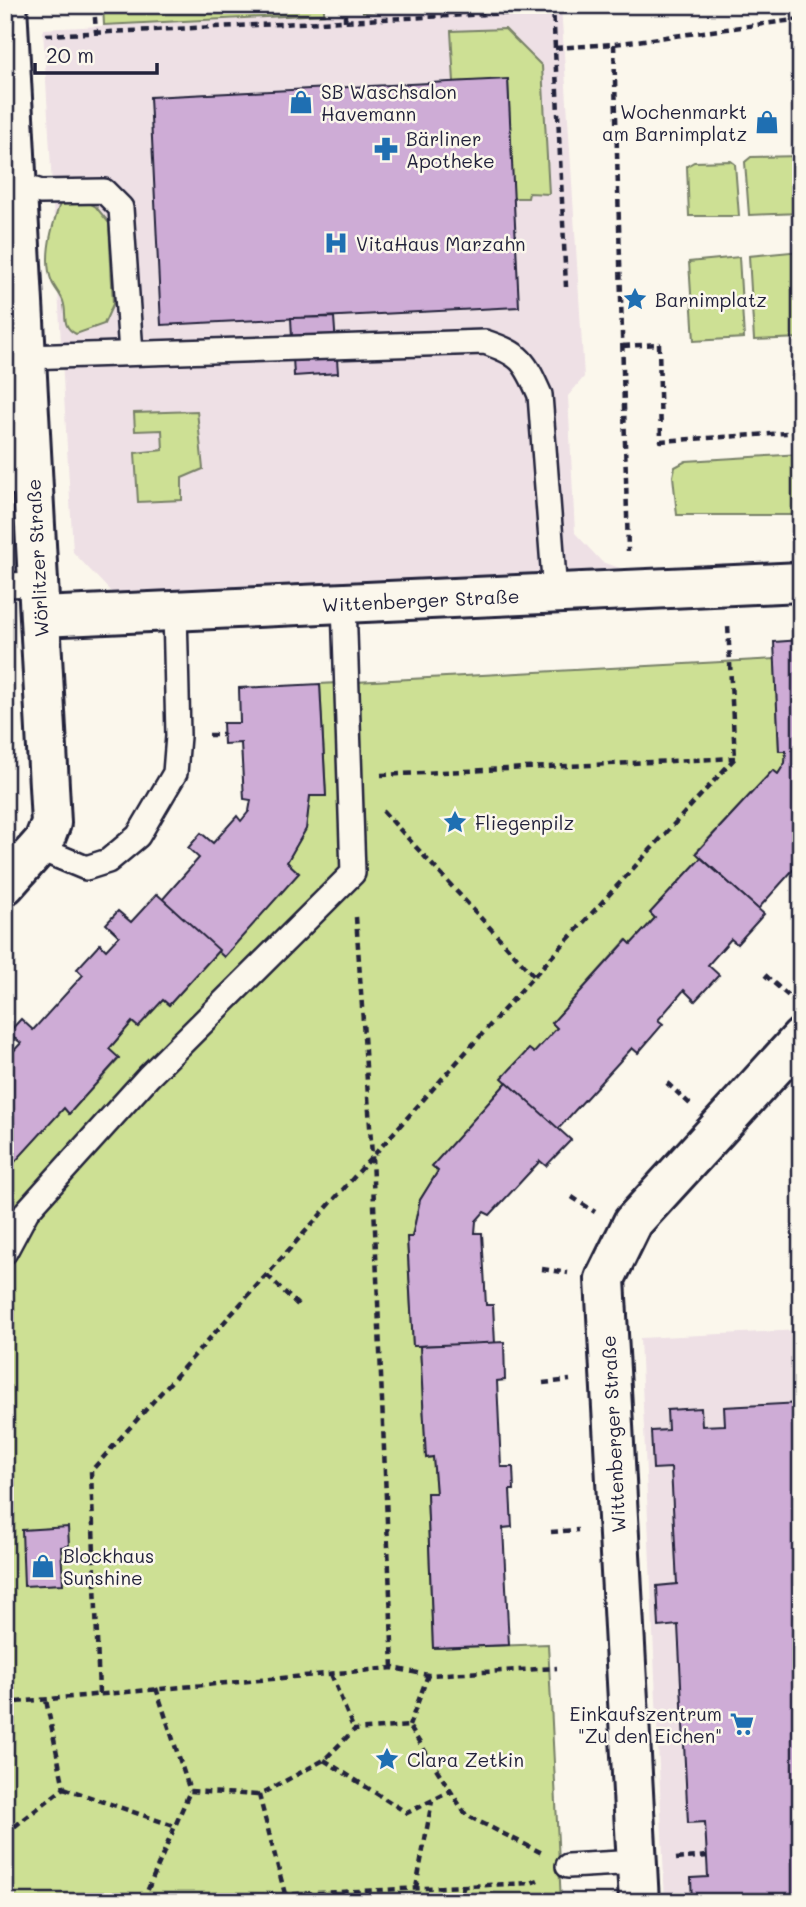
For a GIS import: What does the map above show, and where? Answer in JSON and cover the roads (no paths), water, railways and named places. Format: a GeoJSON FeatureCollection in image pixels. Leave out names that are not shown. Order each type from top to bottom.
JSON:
{"type":"FeatureCollection","features":[{"type":"Feature","properties":{"kind":"street","name":"Wörlitzer Straße"},"geometry":{"type":"LineString","coordinates":[[5,885],[38,848],[51,823],[19,482],[26,357],[11,184],[7,5]]}},
{"type":"Feature","properties":{"kind":"street","name":"Wittenberger Straße"},"geometry":{"type":"LineString","coordinates":[[28,595],[174,611],[801,582]]}},
{"type":"Feature","properties":{"kind":"street","name":"Wittenberger Straße"},"geometry":{"type":"LineString","coordinates":[[639,1902],[622,1375],[606,1279],[633,1222],[801,1038]]}},
{"type":"Feature","properties":{"kind":"lane"},"geometry":{"type":"LineString","coordinates":[[11,184],[41,192],[104,191],[121,208],[131,353]]}},
{"type":"Feature","properties":{"kind":"lane"},"geometry":{"type":"LineString","coordinates":[[26,357],[485,342],[515,352],[528,366],[540,395],[555,593]]}},
{"type":"Feature","properties":{"kind":"lane"},"geometry":{"type":"LineString","coordinates":[[5,1252],[27,1211],[148,1077],[354,873],[344,603]]}},
{"type":"Feature","properties":{"kind":"lane"},"geometry":{"type":"LineString","coordinates":[[38,848],[86,868],[108,861],[138,836],[175,773],[178,736],[174,611]]}},
{"type":"Feature","properties":{"kind":"lane"},"geometry":{"type":"LineString","coordinates":[[568,1866],[638,1862]]}},
{"type":"Feature","properties":{"kind":"place","name":"SB Waschsalon Havemann"},"geometry":{"type":"Point","coordinates":[301,102]}},
{"type":"Feature","properties":{"kind":"place","name":"Wochenmarkt am Barnimplatz"},"geometry":{"type":"Point","coordinates":[767,122]}},
{"type":"Feature","properties":{"kind":"place","name":"Bärliner Apotheke"},"geometry":{"type":"Point","coordinates":[386,149]}},
{"type":"Feature","properties":{"kind":"place","name":"VitaHaus Marzahn"},"geometry":{"type":"Point","coordinates":[336,243]}},
{"type":"Feature","properties":{"kind":"place","name":"Barnimplatz"},"geometry":{"type":"Point","coordinates":[635,299]}},
{"type":"Feature","properties":{"kind":"place","name":"Fliegenpilz"},"geometry":{"type":"Point","coordinates":[455,822]}},
{"type":"Feature","properties":{"kind":"place","name":"Blockhaus Sunshine"},"geometry":{"type":"Point","coordinates":[43,1566]}},
{"type":"Feature","properties":{"kind":"place","name":"Einkaufszentrum \"Zu den Eichen\""},"geometry":{"type":"Point","coordinates":[742,1724]}},
{"type":"Feature","properties":{"kind":"place","name":"Clara Zetkin"},"geometry":{"type":"Point","coordinates":[387,1759]}}]}
